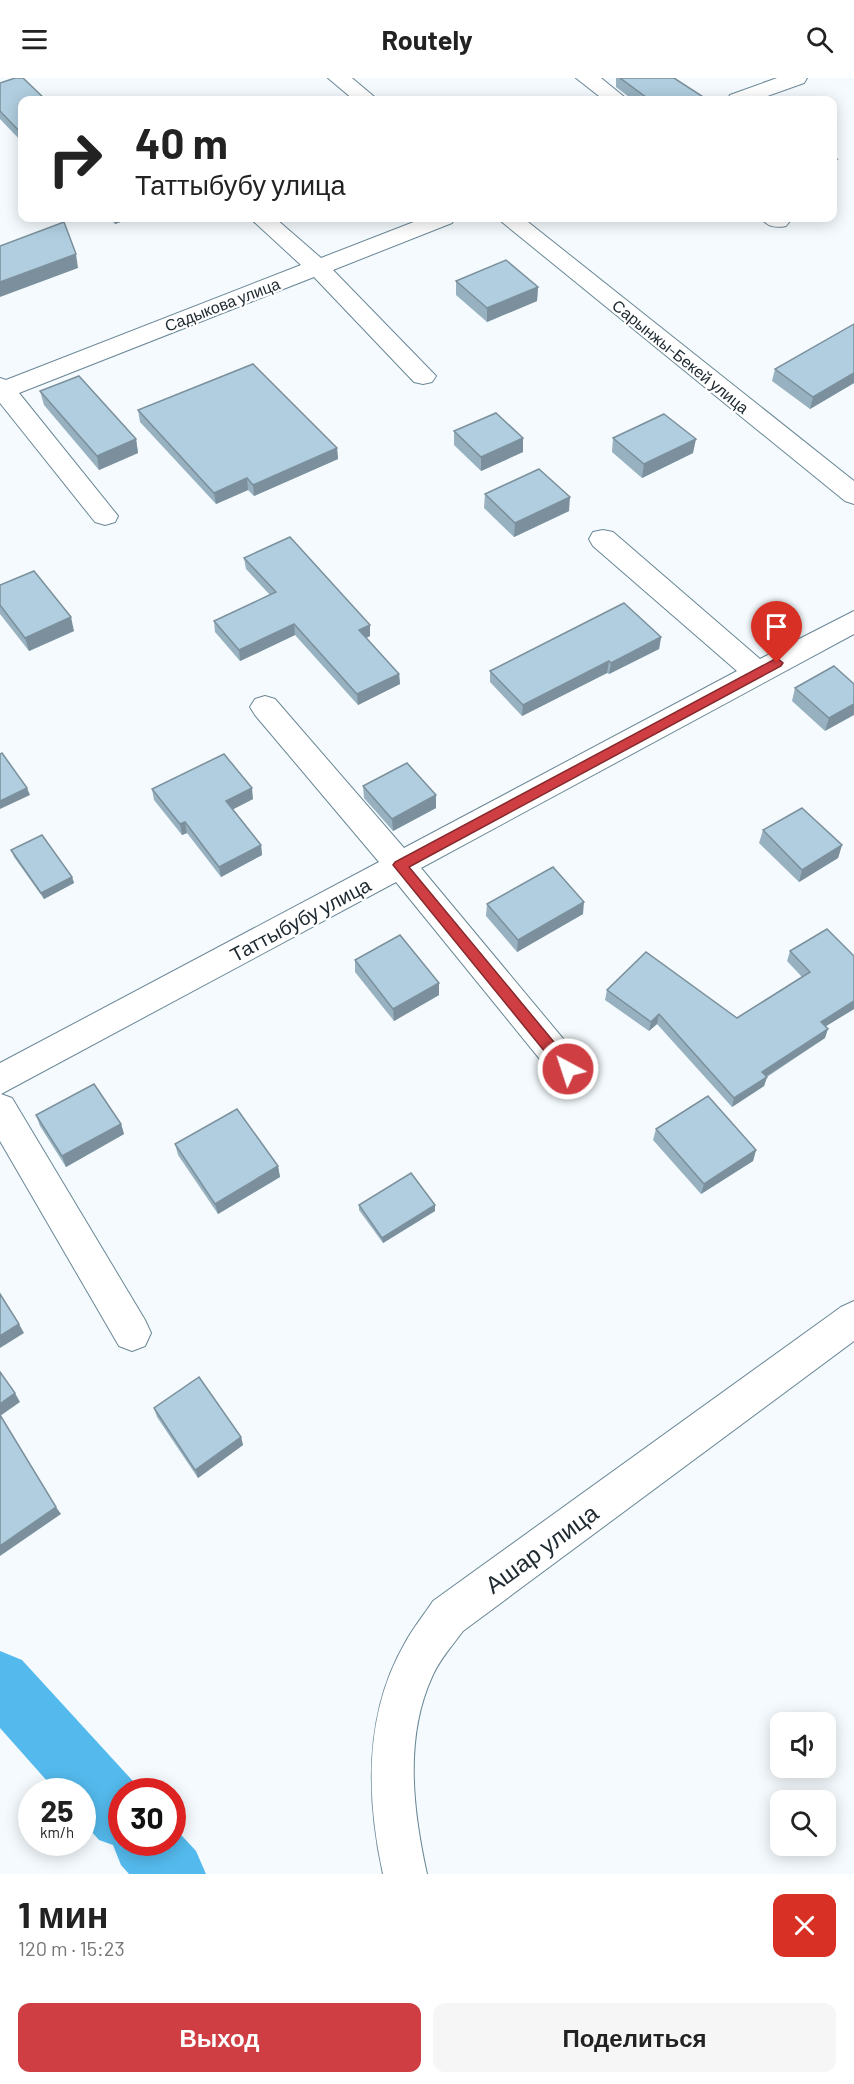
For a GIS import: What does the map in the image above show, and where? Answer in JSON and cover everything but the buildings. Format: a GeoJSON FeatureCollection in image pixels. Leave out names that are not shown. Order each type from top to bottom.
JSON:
{"type":"FeatureCollection","features":[{"type":"Feature","properties":{"kind":"street"},"geometry":{"type":"LineString","coordinates":[[339,78],[362,96]]}},
{"type":"Feature","properties":{"kind":"street"},"geometry":{"type":"LineString","coordinates":[[587,78],[612,96]]}},
{"type":"Feature","properties":{"kind":"street"},"geometry":{"type":"LineString","coordinates":[[749,96],[796,78]]}},
{"type":"Feature","properties":{"kind":"street"},"geometry":{"type":"LineString","coordinates":[[266,222],[317,267],[423,376]]}},
{"type":"Feature","properties":{"kind":"street","name":"Садыкова улица"},"geometry":{"type":"LineString","coordinates":[[1,389],[434,222]]}},
{"type":"Feature","properties":{"kind":"street","name":"Сарынжы-Бекей улица"},"geometry":{"type":"LineString","coordinates":[[514,222],[854,495]]}},
{"type":"Feature","properties":{"kind":"street"},"geometry":{"type":"LineString","coordinates":[[1,389],[105,516]]}},
{"type":"Feature","properties":{"kind":"street"},"geometry":{"type":"LineString","coordinates":[[603,539],[758,673]]}},
{"type":"Feature","properties":{"kind":"street","name":"Таттыбубу улица"},"geometry":{"type":"LineString","coordinates":[[0,1080],[854,621]]}},
{"type":"Feature","properties":{"kind":"street"},"geometry":{"type":"LineString","coordinates":[[265,707],[400,865],[568,1069]]}},
{"type":"Feature","properties":{"kind":"street"},"geometry":{"type":"LineString","coordinates":[[0,1109],[132,1333]]}},
{"type":"Feature","properties":{"kind":"street","name":"Ашар улица"},"geometry":{"type":"LineString","coordinates":[[405,1874],[396,1840],[393,1779],[396,1718],[415,1664],[448,1616],[854,1319]]}},
{"type":"Feature","properties":{"kind":"waterway"},"geometry":{"type":"LineString","coordinates":[[0,1682],[108,1802]]}},
{"type":"Feature","properties":{"kind":"waterway"},"geometry":{"type":"LineString","coordinates":[[157,1856],[173,1874]]}},
{"type":"Feature","properties":{"kind":"route"},"geometry":{"type":"LineString","coordinates":[[568,1069],[400,865],[777,663]]}}]}
